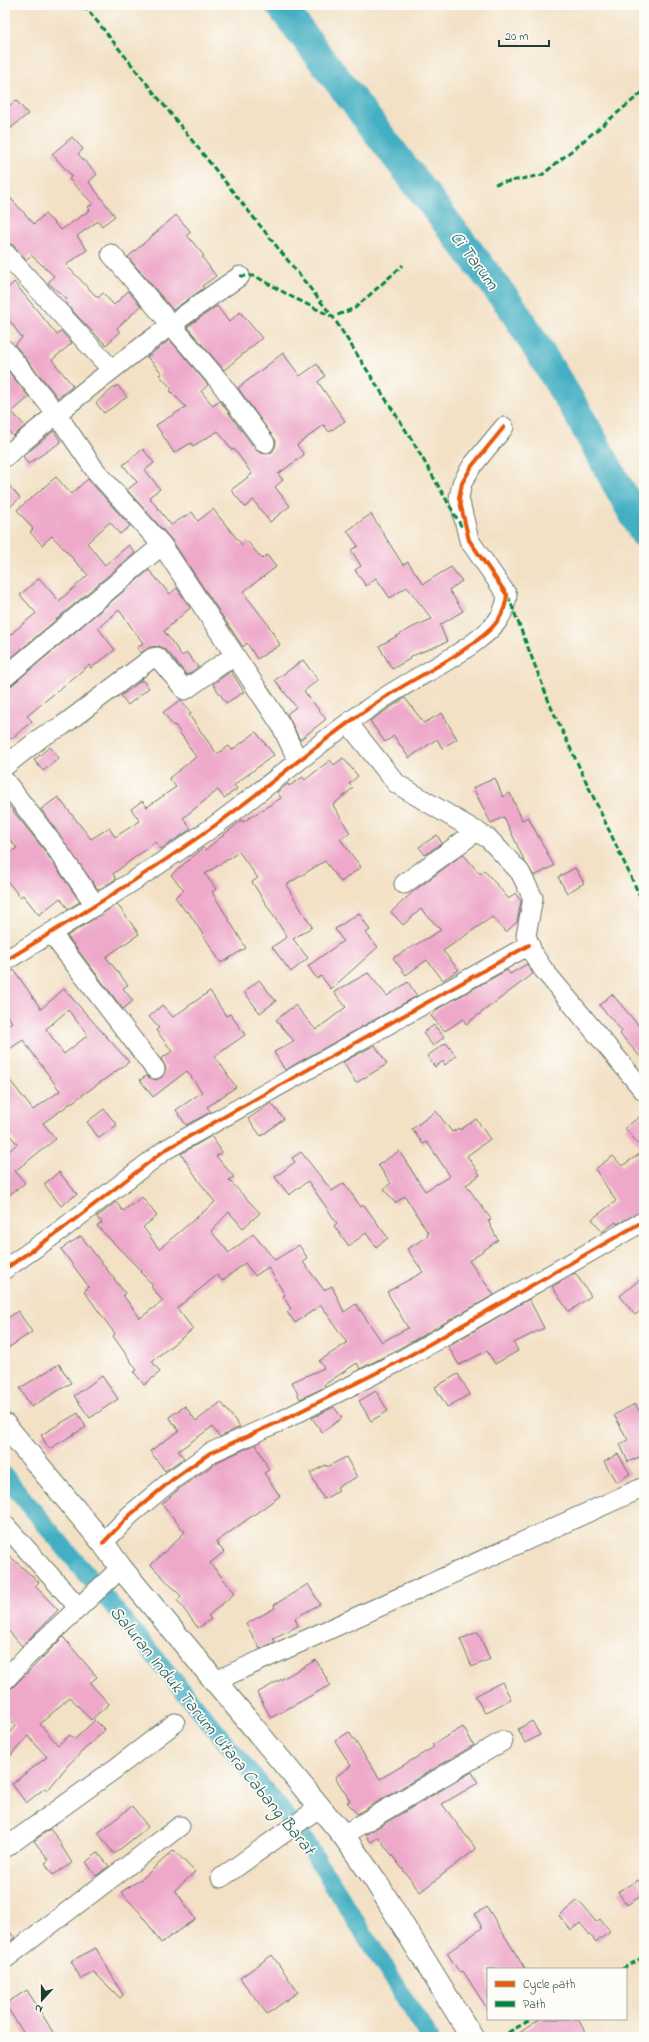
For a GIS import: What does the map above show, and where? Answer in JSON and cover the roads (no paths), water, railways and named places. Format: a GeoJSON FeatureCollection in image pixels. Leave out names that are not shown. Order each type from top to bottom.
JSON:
{"type":"FeatureCollection","features":[{"type":"Feature","properties":{"kind":"main road"},"geometry":{"type":"LineString","coordinates":[[5,1424],[103,1543],[115,1574],[215,1682],[314,1810],[342,1835],[375,1880],[472,2037]]}},
{"type":"Feature","properties":{"kind":"street"},"geometry":{"type":"LineString","coordinates":[[5,253],[111,369]]}},
{"type":"Feature","properties":{"kind":"street"},"geometry":{"type":"LineString","coordinates":[[111,254],[219,381],[265,443]]}},
{"type":"Feature","properties":{"kind":"street"},"geometry":{"type":"LineString","coordinates":[[5,457],[56,413],[111,369],[181,316],[240,276]]}},
{"type":"Feature","properties":{"kind":"street"},"geometry":{"type":"LineString","coordinates":[[5,350],[56,413],[95,470],[162,545],[281,725],[298,761]]}},
{"type":"Feature","properties":{"kind":"street"},"geometry":{"type":"LineString","coordinates":[[5,961],[96,906],[217,824],[348,723],[379,701],[481,638],[505,610],[508,595],[469,540],[460,498],[462,483],[472,466],[504,427]]}},
{"type":"Feature","properties":{"kind":"street"},"geometry":{"type":"LineString","coordinates":[[5,677],[162,545]]}},
{"type":"Feature","properties":{"kind":"street"},"geometry":{"type":"LineString","coordinates":[[5,766],[43,736],[62,726],[152,658],[157,657],[182,689],[185,690],[223,663],[236,657]]}},
{"type":"Feature","properties":{"kind":"street"},"geometry":{"type":"LineString","coordinates":[[348,723],[397,784],[477,831],[508,857],[520,872],[533,898],[526,935],[529,945],[543,970],[644,1091]]}},
{"type":"Feature","properties":{"kind":"street"},"geometry":{"type":"LineString","coordinates":[[5,781],[54,845],[96,906]]}},
{"type":"Feature","properties":{"kind":"street"},"geometry":{"type":"LineString","coordinates":[[404,884],[477,831]]}},
{"type":"Feature","properties":{"kind":"street"},"geometry":{"type":"LineString","coordinates":[[51,933],[156,1069]]}},
{"type":"Feature","properties":{"kind":"street"},"geometry":{"type":"LineString","coordinates":[[5,1269],[61,1230],[165,1150],[529,945]]}},
{"type":"Feature","properties":{"kind":"street"},"geometry":{"type":"LineString","coordinates":[[103,1543],[130,1515],[166,1485],[210,1454],[282,1421],[398,1362],[644,1221]]}},
{"type":"Feature","properties":{"kind":"street"},"geometry":{"type":"LineString","coordinates":[[215,1682],[644,1487]]}},
{"type":"Feature","properties":{"kind":"street"},"geometry":{"type":"LineString","coordinates":[[5,1525],[81,1605]]}},
{"type":"Feature","properties":{"kind":"street"},"geometry":{"type":"LineString","coordinates":[[5,1680],[81,1605],[115,1574]]}},
{"type":"Feature","properties":{"kind":"street"},"geometry":{"type":"LineString","coordinates":[[5,1848],[116,1768],[175,1723]]}},
{"type":"Feature","properties":{"kind":"street"},"geometry":{"type":"LineString","coordinates":[[342,1835],[503,1741]]}},
{"type":"Feature","properties":{"kind":"street"},"geometry":{"type":"LineString","coordinates":[[221,1878],[314,1810]]}},
{"type":"Feature","properties":{"kind":"street"},"geometry":{"type":"LineString","coordinates":[[5,1959],[180,1826]]}},
{"type":"Feature","properties":{"kind":"waterway","name":"Ci Tarum"},"geometry":{"type":"LineString","coordinates":[[280,5],[513,309],[577,412],[644,533]]}},
{"type":"Feature","properties":{"kind":"waterway","name":"Saluran Induk Tarum Utara Cabang Barat"},"geometry":{"type":"LineString","coordinates":[[5,1476],[299,1831],[429,2037]]}}]}
